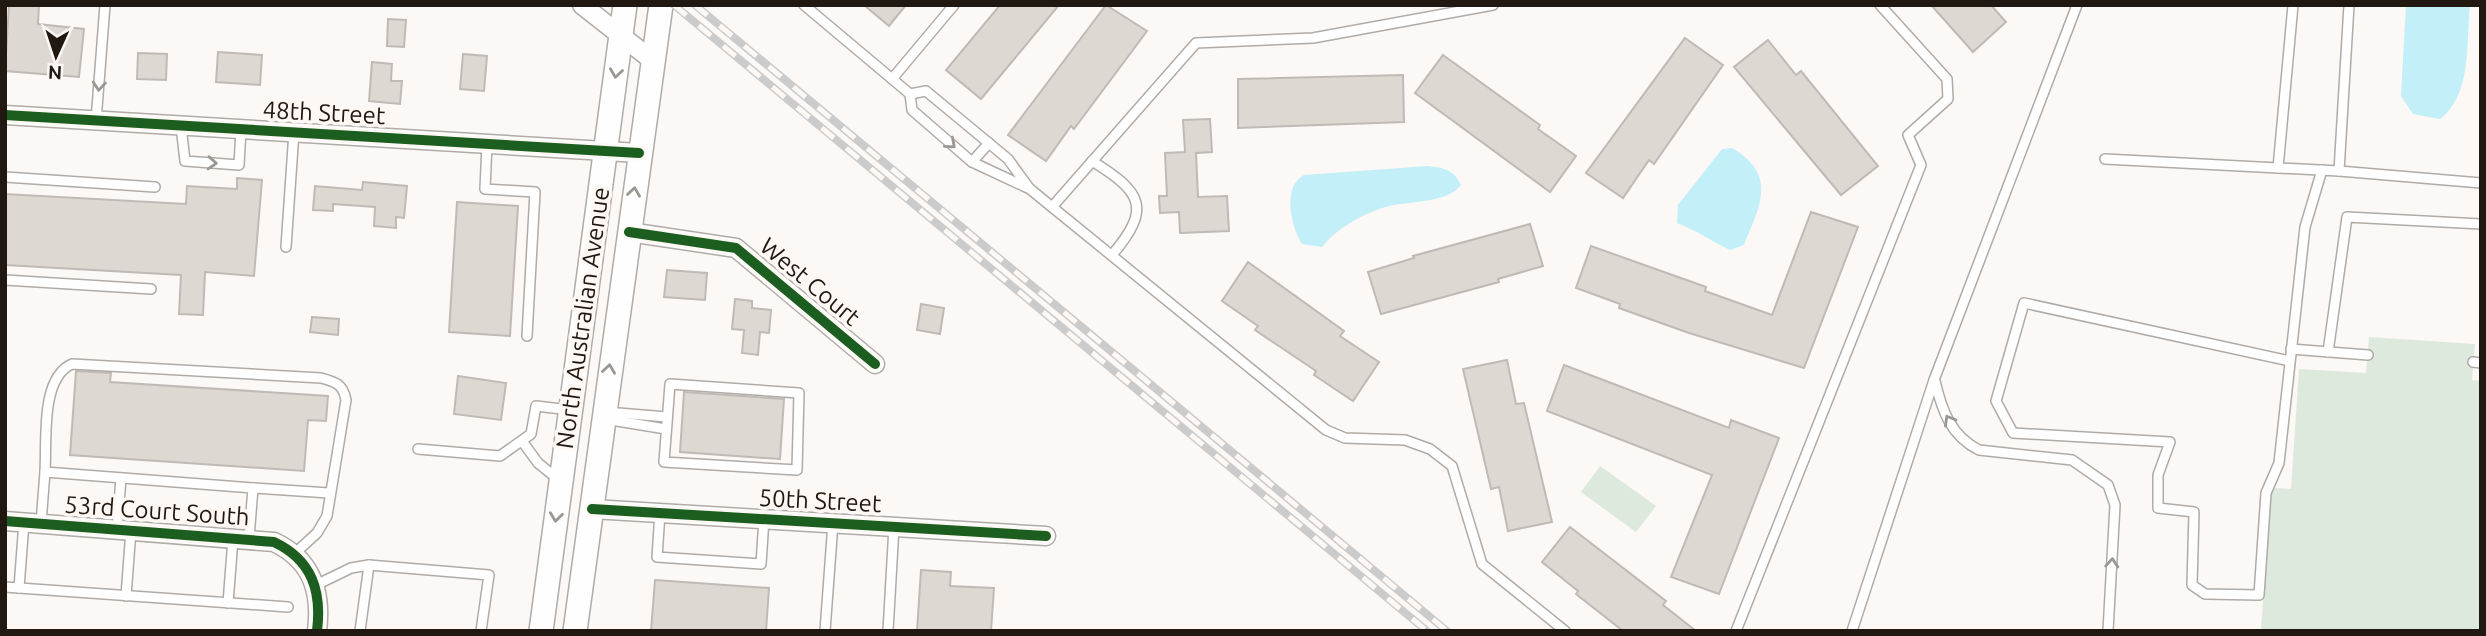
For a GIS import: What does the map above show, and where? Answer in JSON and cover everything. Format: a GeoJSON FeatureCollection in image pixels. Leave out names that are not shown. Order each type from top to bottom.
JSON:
{"type":"FeatureCollection","features":[{"type":"Feature","properties":{"kind":"main road","name":"North Australian Avenue"},"geometry":{"type":"LineString","coordinates":[[541,631],[625,5]]}},
{"type":"Feature","properties":{"kind":"main road","name":"North Australian Avenue"},"geometry":{"type":"LineString","coordinates":[[575,631],[661,5]]}},
{"type":"Feature","properties":{"kind":"main road"},"geometry":{"type":"LineString","coordinates":[[570,410],[603,412]]}},
{"type":"Feature","properties":{"kind":"street"},"geometry":{"type":"LineString","coordinates":[[582,5],[652,60]]}},
{"type":"Feature","properties":{"kind":"street","name":"48th Street"},"geometry":{"type":"LineString","coordinates":[[5,115],[639,153]]}},
{"type":"Feature","properties":{"kind":"street","name":"West Court"},"geometry":{"type":"LineString","coordinates":[[629,232],[736,248],[875,364]]}},
{"type":"Feature","properties":{"kind":"street","name":"50th Street"},"geometry":{"type":"LineString","coordinates":[[592,509],[1046,536]]}},
{"type":"Feature","properties":{"kind":"street","name":"53rd Court South"},"geometry":{"type":"LineString","coordinates":[[5,521],[241,538],[274,542],[297,556]]}},
{"type":"Feature","properties":{"kind":"street"},"geometry":{"type":"LineString","coordinates":[[297,556],[316,585],[319,600],[317,631]]}},
{"type":"Feature","properties":{"kind":"lane"},"geometry":{"type":"LineString","coordinates":[[96,121],[106,5]]}},
{"type":"Feature","properties":{"kind":"lane"},"geometry":{"type":"LineString","coordinates":[[804,5],[910,94],[912,110],[972,162],[1030,189],[1326,430],[1345,438],[1405,440],[1430,449],[1452,466],[1482,564],[1565,631]]}},
{"type":"Feature","properties":{"kind":"lane"},"geometry":{"type":"LineString","coordinates":[[892,79],[954,5]]}},
{"type":"Feature","properties":{"kind":"lane"},"geometry":{"type":"LineString","coordinates":[[1052,206],[1196,43],[1313,38],[1493,5]]}},
{"type":"Feature","properties":{"kind":"lane"},"geometry":{"type":"LineString","coordinates":[[1736,631],[1921,165],[1909,135],[1948,99],[1947,79],[1880,5]]}},
{"type":"Feature","properties":{"kind":"lane"},"geometry":{"type":"LineString","coordinates":[[1852,631],[1934,380],[2077,5]]}},
{"type":"Feature","properties":{"kind":"lane"},"geometry":{"type":"LineString","coordinates":[[2278,168],[2293,5]]}},
{"type":"Feature","properties":{"kind":"lane"},"geometry":{"type":"LineString","coordinates":[[2339,171],[2349,5]]}},
{"type":"Feature","properties":{"kind":"lane"},"geometry":{"type":"LineString","coordinates":[[910,94],[926,91],[1008,159],[1030,189]]}},
{"type":"Feature","properties":{"kind":"lane"},"geometry":{"type":"LineString","coordinates":[[181,125],[185,161],[239,164],[241,129]]}},
{"type":"Feature","properties":{"kind":"lane"},"geometry":{"type":"LineString","coordinates":[[286,247],[293,132]]}},
{"type":"Feature","properties":{"kind":"lane"},"geometry":{"type":"LineString","coordinates":[[972,162],[989,143]]}},
{"type":"Feature","properties":{"kind":"lane"},"geometry":{"type":"LineString","coordinates":[[487,144],[485,189],[535,192],[527,336]]}},
{"type":"Feature","properties":{"kind":"lane"},"geometry":{"type":"LineString","coordinates":[[2105,159],[2339,171],[2481,183]]}},
{"type":"Feature","properties":{"kind":"lane"},"geometry":{"type":"LineString","coordinates":[[1092,160],[1118,177],[1133,191],[1138,211],[1132,232],[1112,256]]}},
{"type":"Feature","properties":{"kind":"lane"},"geometry":{"type":"LineString","coordinates":[[2290,361],[2024,303],[1996,401],[2013,433],[2171,442],[2158,475],[2158,509],[2194,512],[2192,586],[2205,594],[2259,595],[2266,493],[2279,463],[2305,227],[2322,170]]}},
{"type":"Feature","properties":{"kind":"lane"},"geometry":{"type":"LineString","coordinates":[[5,177],[155,187]]}},
{"type":"Feature","properties":{"kind":"lane"},"geometry":{"type":"LineString","coordinates":[[2328,352],[2347,217],[2481,224]]}},
{"type":"Feature","properties":{"kind":"lane"},"geometry":{"type":"LineString","coordinates":[[5,280],[151,289]]}},
{"type":"Feature","properties":{"kind":"lane"},"geometry":{"type":"LineString","coordinates":[[2291,349],[2368,355]]}},
{"type":"Feature","properties":{"kind":"lane"},"geometry":{"type":"LineString","coordinates":[[19,588],[45,472],[51,386],[62,368],[72,364],[321,377],[338,383],[344,389],[346,400],[323,526],[297,556]]}},
{"type":"Feature","properties":{"kind":"lane"},"geometry":{"type":"LineString","coordinates":[[1934,380],[1947,419],[1968,444],[1979,450],[2072,460],[2108,485],[2115,505],[2108,631]]}},
{"type":"Feature","properties":{"kind":"lane"},"geometry":{"type":"LineString","coordinates":[[670,384],[799,393],[797,470],[664,462],[667,417],[670,384]]}},
{"type":"Feature","properties":{"kind":"lane"},"geometry":{"type":"LineString","coordinates":[[418,449],[500,456],[531,434],[537,405],[570,410]]}},
{"type":"Feature","properties":{"kind":"lane"},"geometry":{"type":"LineString","coordinates":[[603,412],[667,417]]}},
{"type":"Feature","properties":{"kind":"lane"},"geometry":{"type":"LineString","coordinates":[[603,412],[617,421],[666,429]]}},
{"type":"Feature","properties":{"kind":"lane"},"geometry":{"type":"LineString","coordinates":[[522,441],[538,463],[561,481]]}},
{"type":"Feature","properties":{"kind":"lane"},"geometry":{"type":"LineString","coordinates":[[45,472],[329,493]]}},
{"type":"Feature","properties":{"kind":"lane"},"geometry":{"type":"LineString","coordinates":[[121,478],[126,596]]}},
{"type":"Feature","properties":{"kind":"lane"},"geometry":{"type":"LineString","coordinates":[[228,603],[253,488]]}},
{"type":"Feature","properties":{"kind":"lane"},"geometry":{"type":"LineString","coordinates":[[660,513],[657,557],[761,564],[764,519]]}},
{"type":"Feature","properties":{"kind":"lane"},"geometry":{"type":"LineString","coordinates":[[825,631],[833,523]]}},
{"type":"Feature","properties":{"kind":"lane"},"geometry":{"type":"LineString","coordinates":[[888,631],[894,527]]}},
{"type":"Feature","properties":{"kind":"lane"},"geometry":{"type":"LineString","coordinates":[[316,585],[351,568],[369,565],[489,575],[481,631]]}},
{"type":"Feature","properties":{"kind":"lane"},"geometry":{"type":"LineString","coordinates":[[360,631],[369,565]]}},
{"type":"Feature","properties":{"kind":"lane"},"geometry":{"type":"LineString","coordinates":[[5,587],[288,607]]}},
{"type":"Feature","properties":{"kind":"green space"},"geometry":{"type":"Polygon","coordinates":[[[2369,337],[2475,344],[2472,380],[2481,381],[2481,631],[2261,631],[2271,488],[2291,489],[2299,369],[2366,373],[2369,337]]]}},
{"type":"Feature","properties":{"kind":"green space"},"geometry":{"type":"Polygon","coordinates":[[[1600,466],[1656,506],[1636,532],[1581,492],[1600,466]]]}},
{"type":"Feature","properties":{"kind":"water"},"geometry":{"type":"Polygon","coordinates":[[[2406,5],[2470,5],[2463,82],[2450,109],[2440,119],[2413,114],[2401,96],[2406,5]]]}},
{"type":"Feature","properties":{"kind":"water"},"geometry":{"type":"Polygon","coordinates":[[[1732,148],[1756,169],[1761,192],[1744,245],[1730,250],[1677,223],[1678,205],[1722,149],[1732,148]]]}},
{"type":"Feature","properties":{"kind":"water"},"geometry":{"type":"Polygon","coordinates":[[[1428,166],[1448,171],[1461,185],[1445,196],[1382,208],[1366,215],[1349,223],[1322,247],[1302,244],[1292,218],[1291,197],[1297,180],[1304,175],[1428,166]]]}},
{"type":"Feature","properties":{"kind":"building"},"geometry":{"type":"Polygon","coordinates":[[[9,5],[39,5],[38,24],[84,29],[79,77],[5,71],[9,5]]]}},
{"type":"Feature","properties":{"kind":"building"},"geometry":{"type":"Polygon","coordinates":[[[864,5],[906,5],[889,26],[864,5]]]}},
{"type":"Feature","properties":{"kind":"building"},"geometry":{"type":"Polygon","coordinates":[[[1000,5],[1059,5],[981,99],[946,70],[1000,5]]]}},
{"type":"Feature","properties":{"kind":"building"},"geometry":{"type":"Polygon","coordinates":[[[1106,5],[1147,31],[1074,129],[1071,126],[1046,161],[1008,135],[1106,5]]]}},
{"type":"Feature","properties":{"kind":"building"},"geometry":{"type":"Polygon","coordinates":[[[1931,5],[1991,5],[2006,22],[1973,52],[1931,5]]]}},
{"type":"Feature","properties":{"kind":"building"},"geometry":{"type":"Polygon","coordinates":[[[388,19],[406,20],[404,47],[387,46],[388,19]]]}},
{"type":"Feature","properties":{"kind":"building"},"geometry":{"type":"Polygon","coordinates":[[[1685,38],[1723,65],[1654,164],[1649,160],[1623,198],[1586,173],[1685,38]]]}},
{"type":"Feature","properties":{"kind":"building"},"geometry":{"type":"Polygon","coordinates":[[[1768,40],[1796,75],[1801,71],[1878,166],[1841,195],[1734,67],[1768,40]]]}},
{"type":"Feature","properties":{"kind":"building"},"geometry":{"type":"Polygon","coordinates":[[[218,52],[262,55],[260,85],[216,82],[218,52]]]}},
{"type":"Feature","properties":{"kind":"building"},"geometry":{"type":"Polygon","coordinates":[[[138,53],[167,54],[166,80],[137,79],[138,53]]]}},
{"type":"Feature","properties":{"kind":"building"},"geometry":{"type":"Polygon","coordinates":[[[463,54],[487,56],[484,91],[460,89],[463,54]]]}},
{"type":"Feature","properties":{"kind":"building"},"geometry":{"type":"Polygon","coordinates":[[[1443,55],[1540,125],[1538,129],[1576,156],[1550,192],[1415,93],[1443,55]]]}},
{"type":"Feature","properties":{"kind":"building"},"geometry":{"type":"Polygon","coordinates":[[[372,62],[392,64],[391,81],[402,81],[400,104],[369,101],[372,62]]]}},
{"type":"Feature","properties":{"kind":"building"},"geometry":{"type":"Polygon","coordinates":[[[1403,75],[1404,122],[1238,128],[1238,79],[1403,75]]]}},
{"type":"Feature","properties":{"kind":"building"},"geometry":{"type":"Polygon","coordinates":[[[1210,119],[1212,152],[1196,153],[1198,197],[1227,196],[1229,231],[1180,233],[1179,212],[1160,213],[1159,196],[1167,196],[1165,153],[1185,152],[1183,120],[1210,119]]]}},
{"type":"Feature","properties":{"kind":"building"},"geometry":{"type":"Polygon","coordinates":[[[237,178],[262,180],[254,276],[205,272],[203,315],[179,314],[181,275],[5,265],[5,194],[186,204],[187,186],[237,189],[237,178]]]}},
{"type":"Feature","properties":{"kind":"building"},"geometry":{"type":"Polygon","coordinates":[[[363,182],[407,186],[404,218],[396,217],[396,228],[374,226],[375,207],[333,204],[333,211],[313,210],[315,186],[362,190],[363,182]]]}},
{"type":"Feature","properties":{"kind":"building"},"geometry":{"type":"Polygon","coordinates":[[[457,202],[518,206],[510,336],[449,332],[457,202]]]}},
{"type":"Feature","properties":{"kind":"building"},"geometry":{"type":"Polygon","coordinates":[[[1811,212],[1858,227],[1804,368],[1689,333],[1619,308],[1620,304],[1576,288],[1591,246],[1706,287],[1705,291],[1772,315],[1811,212]]]}},
{"type":"Feature","properties":{"kind":"building"},"geometry":{"type":"Polygon","coordinates":[[[1530,224],[1543,266],[1498,279],[1499,282],[1381,314],[1368,272],[1414,258],[1413,256],[1530,224]]]}},
{"type":"Feature","properties":{"kind":"building"},"geometry":{"type":"Polygon","coordinates":[[[1248,262],[1344,331],[1340,336],[1379,362],[1353,401],[1314,375],[1316,371],[1255,330],[1258,326],[1222,301],[1248,262]]]}},
{"type":"Feature","properties":{"kind":"building"},"geometry":{"type":"Polygon","coordinates":[[[667,270],[707,273],[705,300],[664,297],[667,270]]]}},
{"type":"Feature","properties":{"kind":"building"},"geometry":{"type":"Polygon","coordinates":[[[735,299],[752,301],[752,308],[771,310],[769,333],[760,332],[758,355],[742,353],[744,330],[732,329],[735,299]]]}},
{"type":"Feature","properties":{"kind":"building"},"geometry":{"type":"Polygon","coordinates":[[[921,304],[944,308],[940,334],[917,330],[921,304]]]}},
{"type":"Feature","properties":{"kind":"building"},"geometry":{"type":"Polygon","coordinates":[[[312,317],[339,319],[338,335],[310,332],[312,317]]]}},
{"type":"Feature","properties":{"kind":"building"},"geometry":{"type":"Polygon","coordinates":[[[1507,360],[1516,404],[1524,403],[1552,522],[1508,531],[1499,487],[1491,489],[1463,369],[1507,360]]]}},
{"type":"Feature","properties":{"kind":"building"},"geometry":{"type":"Polygon","coordinates":[[[1564,365],[1729,428],[1731,420],[1779,438],[1719,594],[1671,577],[1712,475],[1547,411],[1564,365]]]}},
{"type":"Feature","properties":{"kind":"building"},"geometry":{"type":"Polygon","coordinates":[[[76,371],[111,373],[110,382],[328,396],[326,421],[308,420],[304,471],[70,455],[76,371]]]}},
{"type":"Feature","properties":{"kind":"building"},"geometry":{"type":"Polygon","coordinates":[[[458,376],[506,383],[501,420],[454,414],[458,376]]]}},
{"type":"Feature","properties":{"kind":"building"},"geometry":{"type":"Polygon","coordinates":[[[684,392],[784,399],[780,459],[680,452],[684,392]]]}},
{"type":"Feature","properties":{"kind":"building"},"geometry":{"type":"Polygon","coordinates":[[[1570,527],[1666,601],[1663,605],[1696,631],[1623,631],[1576,594],[1578,591],[1542,562],[1570,527]]]}},
{"type":"Feature","properties":{"kind":"building"},"geometry":{"type":"Polygon","coordinates":[[[921,570],[951,572],[950,586],[994,588],[991,631],[917,631],[921,570]]]}},
{"type":"Feature","properties":{"kind":"building"},"geometry":{"type":"Polygon","coordinates":[[[655,580],[769,588],[766,631],[651,631],[655,580]]]}},
{"type":"Feature","properties":{"kind":"railway"},"geometry":{"type":"LineString","coordinates":[[674,5],[1427,631]]}},
{"type":"Feature","properties":{"kind":"railway"},"geometry":{"type":"LineString","coordinates":[[695,5],[1447,631]]}},
{"type":"Feature","properties":{"kind":"cycle path"},"geometry":{"type":"LineString","coordinates":[[5,115],[639,153]]}},
{"type":"Feature","properties":{"kind":"cycle path"},"geometry":{"type":"LineString","coordinates":[[629,232],[736,248],[875,364]]}},
{"type":"Feature","properties":{"kind":"cycle path"},"geometry":{"type":"LineString","coordinates":[[592,509],[1046,536]]}},
{"type":"Feature","properties":{"kind":"cycle path"},"geometry":{"type":"LineString","coordinates":[[5,521],[274,542],[297,558],[312,578],[318,603],[317,631]]}}]}
